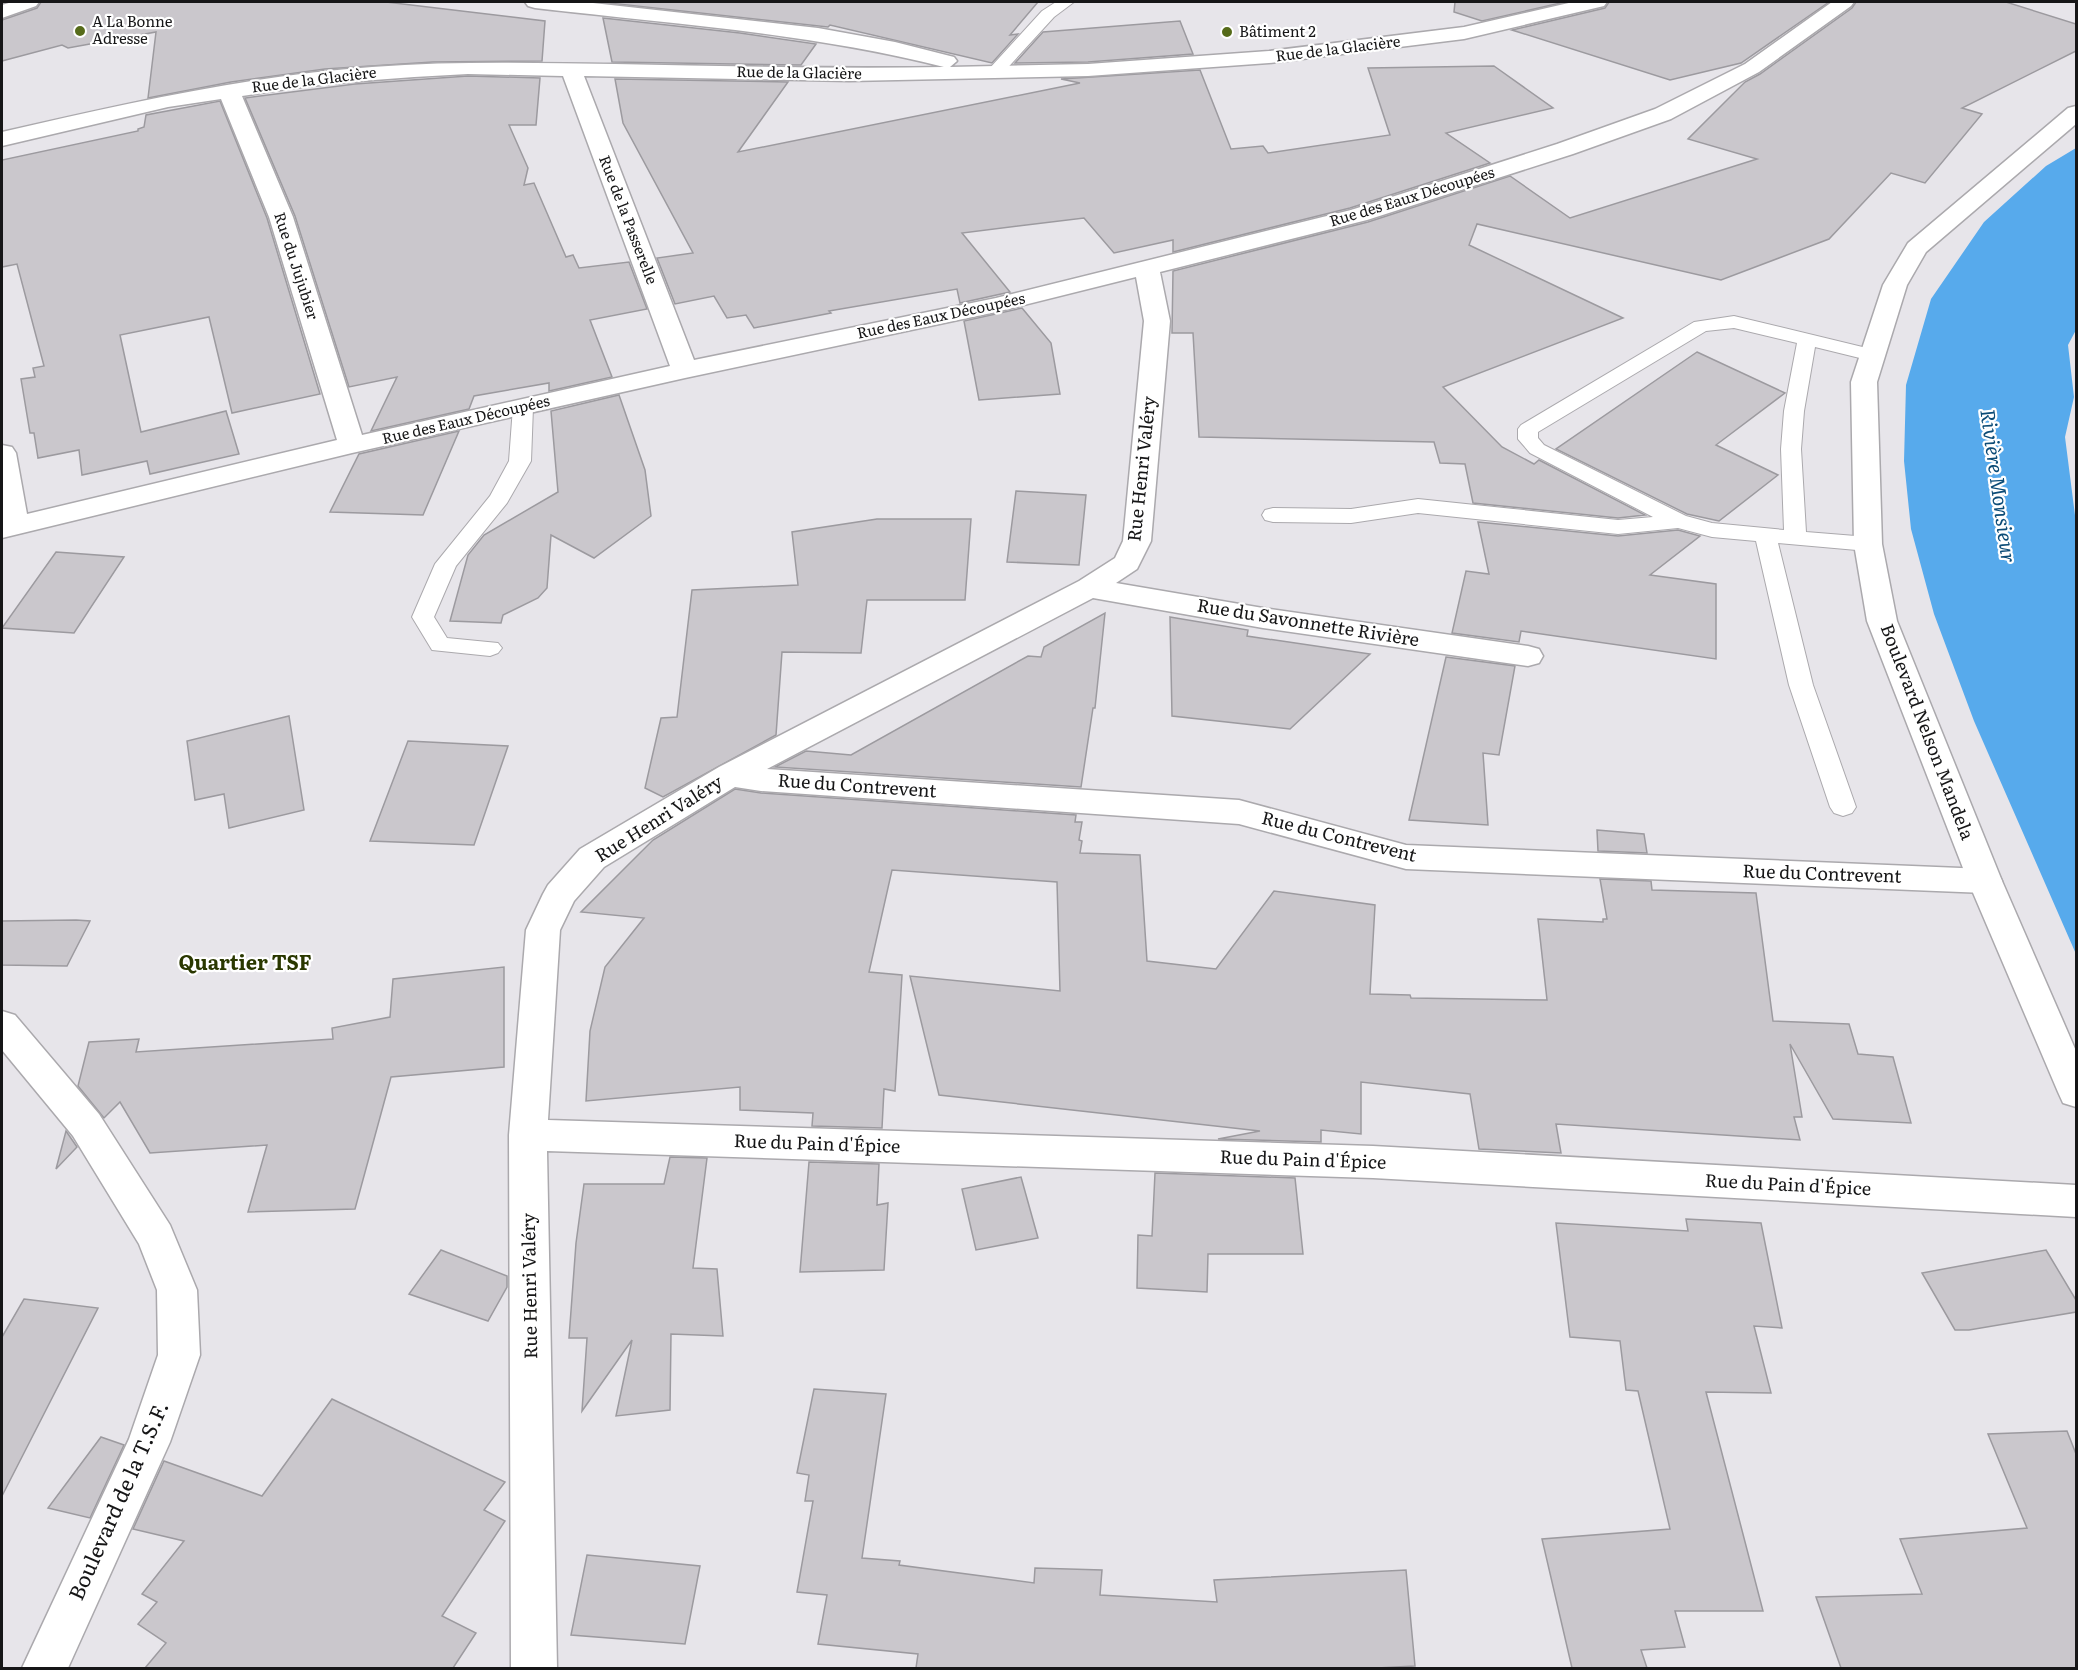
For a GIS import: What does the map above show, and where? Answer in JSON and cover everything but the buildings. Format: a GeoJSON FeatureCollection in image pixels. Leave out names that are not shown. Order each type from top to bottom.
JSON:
{"type":"FeatureCollection","features":[{"type":"Feature","properties":{"kind":"street"},"geometry":{"type":"LineString","coordinates":[[2,12],[29,2]]}},
{"type":"Feature","properties":{"kind":"street"},"geometry":{"type":"LineString","coordinates":[[535,2],[818,34],[895,48],[995,72]]}},
{"type":"Feature","properties":{"kind":"street","name":"Rue de la Glacière"},"geometry":{"type":"LineString","coordinates":[[2,139],[168,101],[298,80],[385,72],[468,68],[849,75],[1088,70],[1269,57],[1464,33],[1597,2]]}},
{"type":"Feature","properties":{"kind":"street","name":"Rue des Eaux Découpées"},"geometry":{"type":"LineString","coordinates":[[8,528],[352,445],[685,370],[996,305],[1359,215],[1565,149],[1662,114],[1752,68],[1844,2]]}},
{"type":"Feature","properties":{"kind":"street","name":"Rue de la Passerelle"},"geometry":{"type":"LineString","coordinates":[[571,70],[685,370]]}},
{"type":"Feature","properties":{"kind":"street","name":"Rue du Jujubier"},"geometry":{"type":"LineString","coordinates":[[229,91],[281,217],[352,445]]}},
{"type":"Feature","properties":{"kind":"street","name":"Boulevard Nelson Mandela"},"geometry":{"type":"LineString","coordinates":[[2076,113],[1917,248],[1895,285],[1864,382],[1868,544],[1882,621],[1985,881],[2076,1092]]}},
{"type":"Feature","properties":{"kind":"street","name":"Rue Henri Valéry"},"geometry":{"type":"LineString","coordinates":[[534,1668],[528,1135],[543,930],[560,894],[592,858],[730,775],[1089,588],[1127,563],[1137,541],[1157,321],[1147,269]]}},
{"type":"Feature","properties":{"kind":"street"},"geometry":{"type":"LineString","coordinates":[[2,453],[8,528]]}},
{"type":"Feature","properties":{"kind":"street","name":"Rue du Savonnette Rivière"},"geometry":{"type":"LineString","coordinates":[[1089,588],[1263,618],[1528,656]]}},
{"type":"Feature","properties":{"kind":"street","name":"Rue du Contrevent"},"geometry":{"type":"LineString","coordinates":[[730,775],[761,780],[1239,812],[1407,857],[1985,881]]}},
{"type":"Feature","properties":{"kind":"street","name":"Boulevard de la T.S.F."},"geometry":{"type":"LineString","coordinates":[[2,1024],[86,1125],[156,1237],[177,1290],[179,1355],[149,1442],[45,1668]]}},
{"type":"Feature","properties":{"kind":"street","name":"Rue du Pain d'Épice"},"geometry":{"type":"LineString","coordinates":[[528,1135],[1373,1162],[2076,1201]]}},
{"type":"Feature","properties":{"kind":"lane"},"geometry":{"type":"LineString","coordinates":[[995,72],[1048,14],[1066,2]]}},
{"type":"Feature","properties":{"kind":"lane"},"geometry":{"type":"LineString","coordinates":[[1868,544],[1712,530],[1678,521],[1537,448],[1528,439],[1528,429],[1701,326],[1734,322],[1872,355]]}},
{"type":"Feature","properties":{"kind":"lane"},"geometry":{"type":"LineString","coordinates":[[1796,537],[1791,450],[1794,411],[1807,339]]}},
{"type":"Feature","properties":{"kind":"lane"},"geometry":{"type":"LineString","coordinates":[[490,648],[441,645],[423,617],[446,564],[499,498],[520,461],[523,407]]}},
{"type":"Feature","properties":{"kind":"lane"},"geometry":{"type":"LineString","coordinates":[[1273,515],[1351,516],[1418,506],[1618,527],[1678,521]]}},
{"type":"Feature","properties":{"kind":"lane"},"geometry":{"type":"LineString","coordinates":[[1766,534],[1801,685],[1843,807]]}},
{"type":"Feature","properties":{"kind":"water","name":"Rivière Monsieur"},"geometry":{"type":"Polygon","coordinates":[[[2076,148],[2076,330],[2068,345],[2074,397],[2065,437],[2076,523],[2076,954],[1974,721],[1934,614],[1911,529],[1904,461],[1906,385],[1931,299],[1984,222],[2046,166],[2076,148]]]}},
{"type":"Feature","properties":{"kind":"place","name":"A La Bonne Adresse"},"geometry":{"type":"Point","coordinates":[80,31]}},
{"type":"Feature","properties":{"kind":"place","name":"Bâtiment 2"},"geometry":{"type":"Point","coordinates":[1227,32]}},
{"type":"Feature","properties":{"kind":"district","name":"Quartier TSF"},"geometry":{"type":"Point","coordinates":[245,963]}}]}
